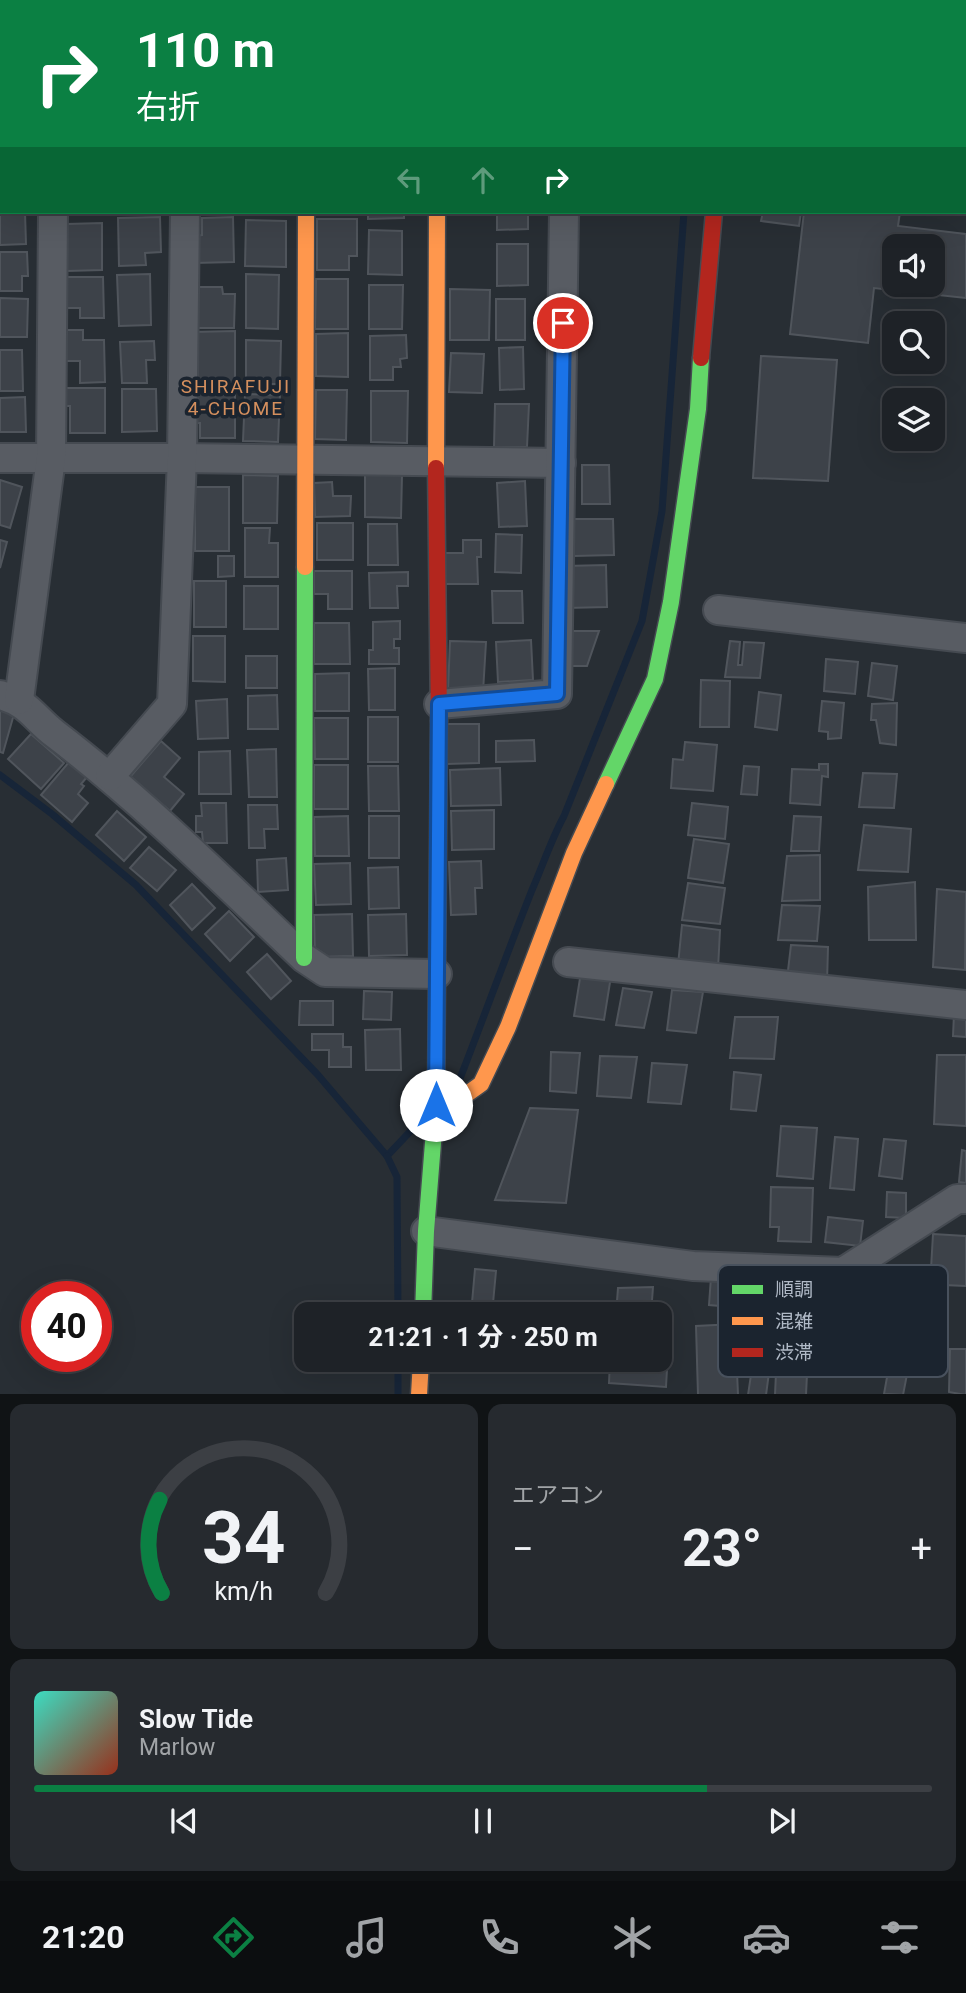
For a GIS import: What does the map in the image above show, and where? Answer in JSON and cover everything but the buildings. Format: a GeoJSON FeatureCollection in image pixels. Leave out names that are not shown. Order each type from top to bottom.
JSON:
{"type":"FeatureCollection","features":[{"type":"Feature","properties":{"kind":"street"},"geometry":{"type":"LineString","coordinates":[[53,214],[51,458],[9,697],[110,776],[304,958],[325,972],[437,974]]}},
{"type":"Feature","properties":{"kind":"street"},"geometry":{"type":"LineString","coordinates":[[110,776],[172,704],[182,458],[185,214]]}},
{"type":"Feature","properties":{"kind":"street"},"geometry":{"type":"LineString","coordinates":[[304,958],[306,214]]}},
{"type":"Feature","properties":{"kind":"street"},"geometry":{"type":"LineString","coordinates":[[423,1302],[426,1231],[436,1112],[438,214]]}},
{"type":"Feature","properties":{"kind":"street"},"geometry":{"type":"LineString","coordinates":[[439,704],[557,694],[564,214]]}},
{"type":"Feature","properties":{"kind":"street"},"geometry":{"type":"LineString","coordinates":[[436,1112],[481,1084],[508,1027],[574,853],[655,679],[671,602],[698,409],[709,250],[715,214]]}},
{"type":"Feature","properties":{"kind":"street"},"geometry":{"type":"LineString","coordinates":[[0,458],[561,463]]}},
{"type":"Feature","properties":{"kind":"street"},"geometry":{"type":"LineString","coordinates":[[718,610],[966,638]]}},
{"type":"Feature","properties":{"kind":"street"},"geometry":{"type":"LineString","coordinates":[[568,962],[966,1005]]}},
{"type":"Feature","properties":{"kind":"street"},"geometry":{"type":"LineString","coordinates":[[854,1265],[957,1199],[966,1199]]}},
{"type":"Feature","properties":{"kind":"street"},"geometry":{"type":"LineString","coordinates":[[426,1231],[718,1267]]}},
{"type":"Feature","properties":{"kind":"street"},"geometry":{"type":"LineString","coordinates":[[419,1394],[420,1372]]}},
{"type":"Feature","properties":{"kind":"waterway"},"geometry":{"type":"LineString","coordinates":[[459,1081],[532,890],[642,621],[662,511],[684,214]]}},
{"type":"Feature","properties":{"kind":"waterway"},"geometry":{"type":"LineString","coordinates":[[0,775],[52,814],[136,885],[318,1075],[387,1156],[422,1119]]}},
{"type":"Feature","properties":{"kind":"waterway"},"geometry":{"type":"LineString","coordinates":[[387,1156],[397,1177],[398,1302]]}},
{"type":"Feature","properties":{"kind":"waterway"},"geometry":{"type":"LineString","coordinates":[[398,1372],[398,1394]]}},
{"type":"Feature","properties":{"kind":"traffic: fast"},"geometry":{"type":"LineString","coordinates":[[606,784],[655,679],[671,602],[698,409],[701,358]]}},
{"type":"Feature","properties":{"kind":"traffic: fast"},"geometry":{"type":"LineString","coordinates":[[304,958],[305,567]]}},
{"type":"Feature","properties":{"kind":"traffic: fast"},"geometry":{"type":"LineString","coordinates":[[423,1302],[436,1105],[439,721]]}},
{"type":"Feature","properties":{"kind":"traffic: slow"},"geometry":{"type":"LineString","coordinates":[[305,567],[306,214]]}},
{"type":"Feature","properties":{"kind":"traffic: slow"},"geometry":{"type":"LineString","coordinates":[[436,468],[437,214]]}},
{"type":"Feature","properties":{"kind":"traffic: slow"},"geometry":{"type":"LineString","coordinates":[[435,1117],[481,1084],[508,1027],[574,853],[606,784]]}},
{"type":"Feature","properties":{"kind":"traffic: slow"},"geometry":{"type":"LineString","coordinates":[[419,1394],[420,1372]]}},
{"type":"Feature","properties":{"kind":"traffic: jam"},"geometry":{"type":"LineString","coordinates":[[701,358],[714,214]]}},
{"type":"Feature","properties":{"kind":"traffic: jam"},"geometry":{"type":"LineString","coordinates":[[436,468],[439,721]]}},
{"type":"Feature","properties":{"kind":"district","name":"SHIRAFUJI 4-CHOME"},"geometry":{"type":"Point","coordinates":[236,397]}},
{"type":"Feature","properties":{"kind":"route"},"geometry":{"type":"LineString","coordinates":[[436,1105],[439,704],[557,694],[563,323]]}}]}
